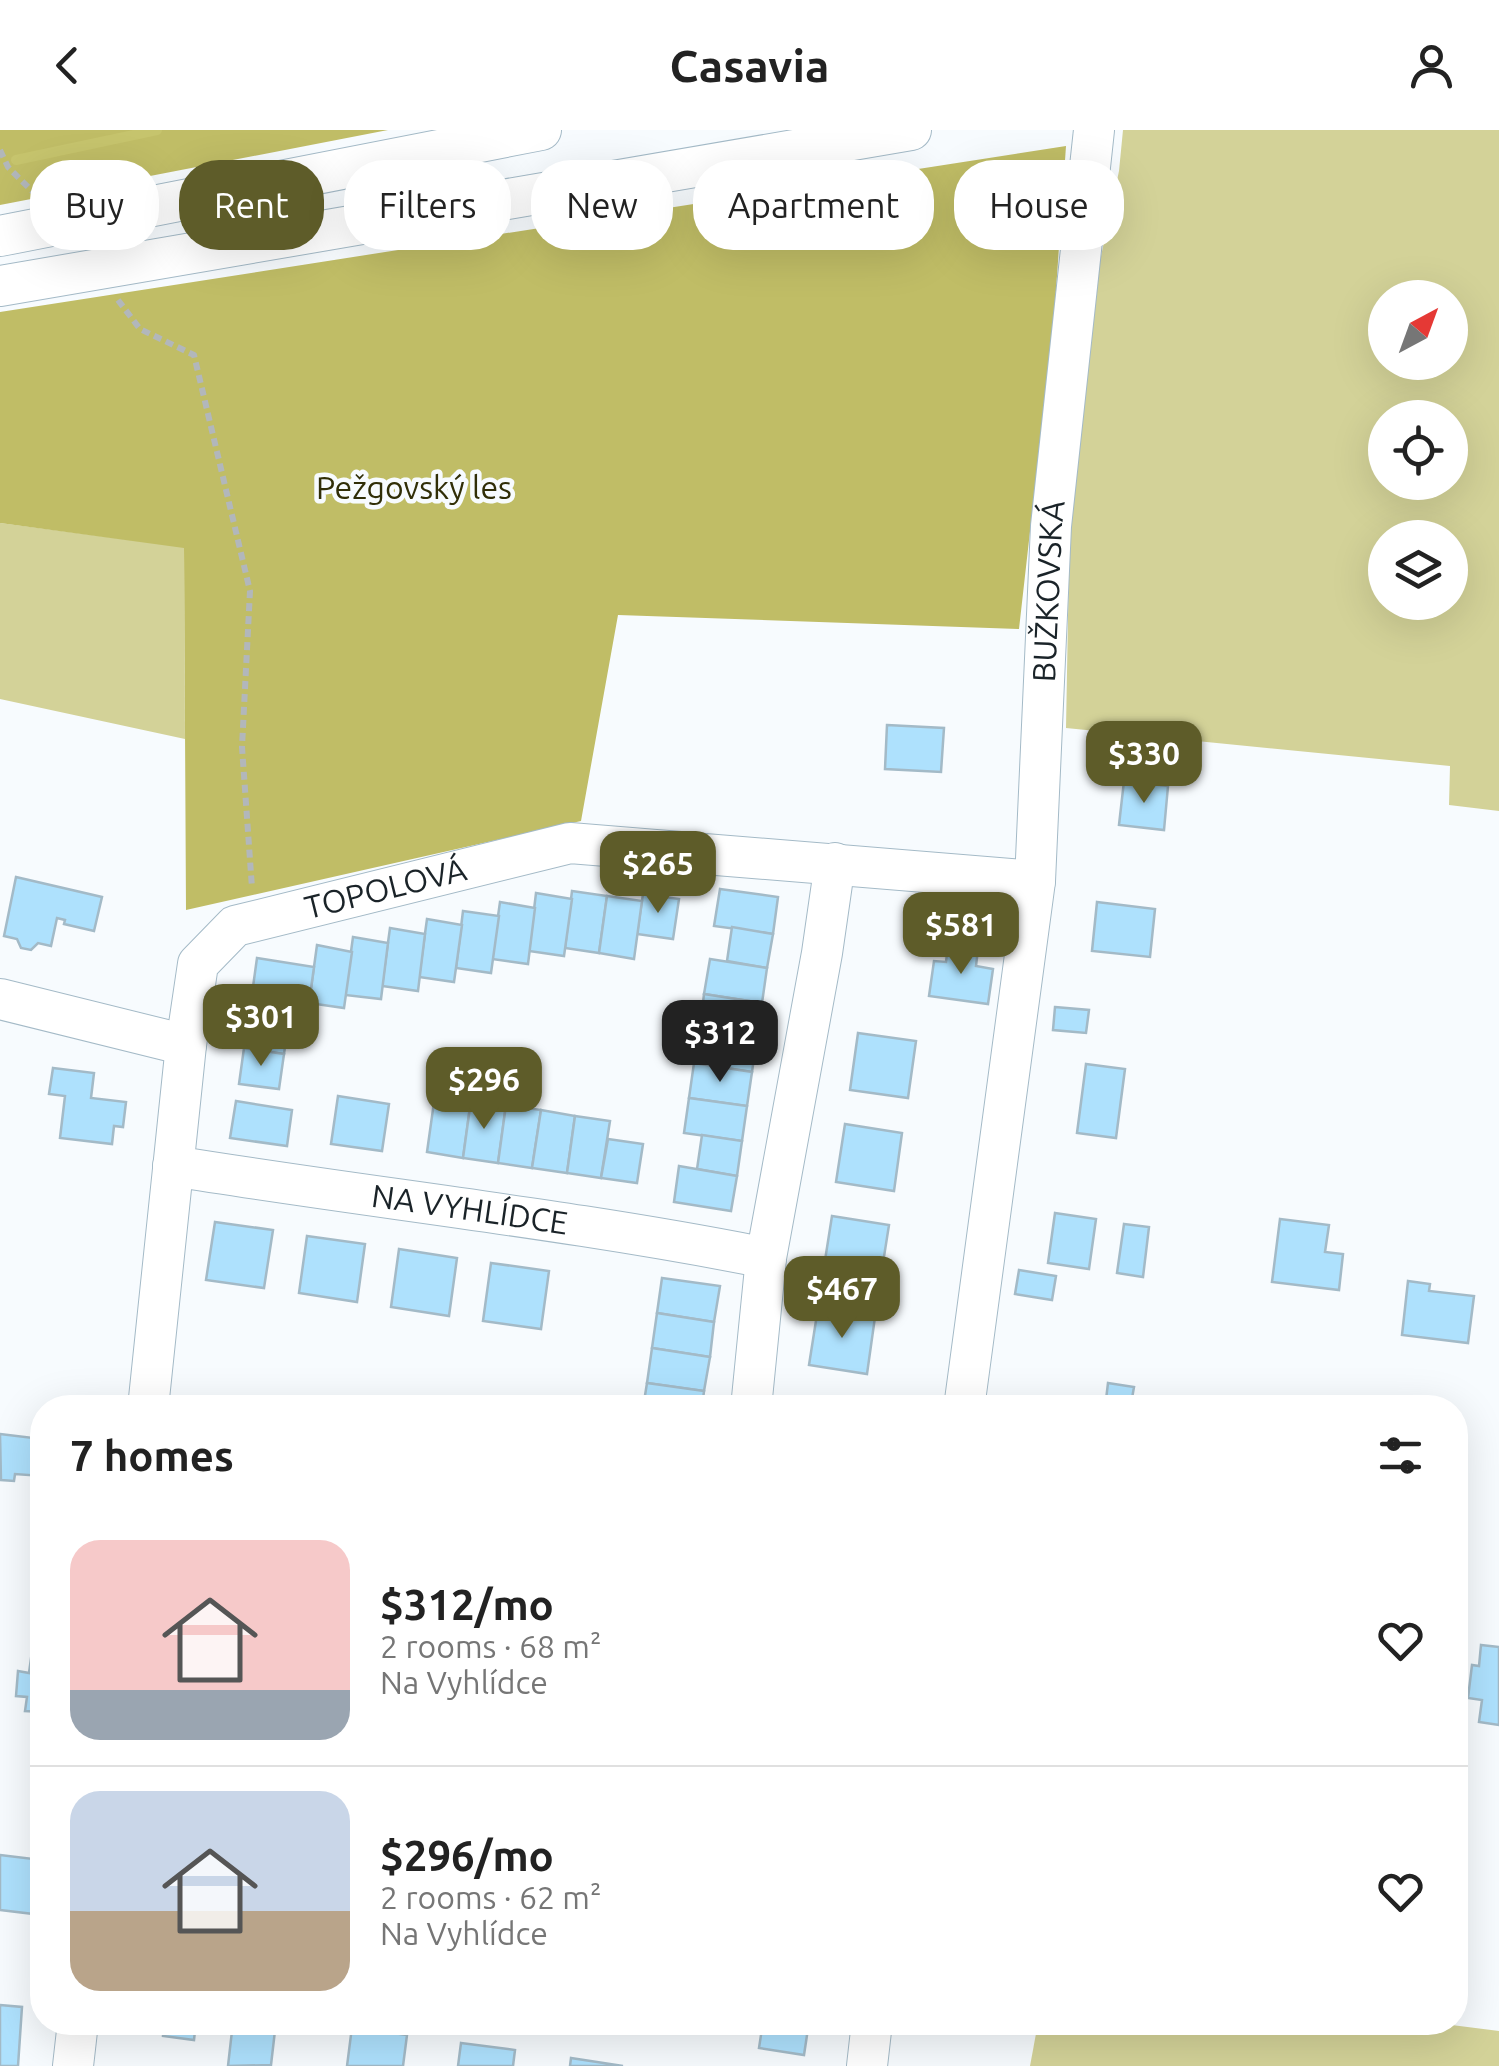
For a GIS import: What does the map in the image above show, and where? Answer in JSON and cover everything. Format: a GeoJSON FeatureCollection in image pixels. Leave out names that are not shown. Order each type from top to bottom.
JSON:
{"type":"FeatureCollection","features":[{"type":"Feature","properties":{"kind":"street"},"geometry":{"type":"LineString","coordinates":[[0,236],[541,130]]}},
{"type":"Feature","properties":{"kind":"street"},"geometry":{"type":"LineString","coordinates":[[0,286],[911,130]]}},
{"type":"Feature","properties":{"kind":"street","name":"BUŽKOVSKÁ"},"geometry":{"type":"LineString","coordinates":[[966,1395],[1035,881],[1051,526],[1094,130]]}},
{"type":"Feature","properties":{"kind":"street","name":"TOPOLOVÁ"},"geometry":{"type":"LineString","coordinates":[[235,926],[570,843],[1035,881]]}},
{"type":"Feature","properties":{"kind":"street"},"geometry":{"type":"LineString","coordinates":[[753,1395],[766,1258],[835,863]]}},
{"type":"Feature","properties":{"kind":"street"},"geometry":{"type":"LineString","coordinates":[[149,1395],[198,964],[235,926]]}},
{"type":"Feature","properties":{"kind":"street"},"geometry":{"type":"LineString","coordinates":[[0,999],[186,1045]]}},
{"type":"Feature","properties":{"kind":"street","name":"NA VYHLÍDCE"},"geometry":{"type":"LineString","coordinates":[[173,1166],[330,1192],[646,1234],[766,1258]]}},
{"type":"Feature","properties":{"kind":"street"},"geometry":{"type":"LineString","coordinates":[[73,2066],[77,2035]]}},
{"type":"Feature","properties":{"kind":"street"},"geometry":{"type":"LineString","coordinates":[[866,2066],[870,2035]]}},
{"type":"Feature","properties":{"kind":"path"},"geometry":{"type":"LineString","coordinates":[[95,270],[140,329],[194,355],[250,591],[242,747],[254,883],[235,926]]}},
{"type":"Feature","properties":{"kind":"shaded area"},"geometry":{"type":"Polygon","coordinates":[[[1123,130],[1499,130],[1499,811],[1449,805],[1450,766],[1066,728],[1071,450],[1085,332],[1102,250],[1124,250],[1124,160],[1120,160],[1123,130]]]}},
{"type":"Feature","properties":{"kind":"shaded area"},"geometry":{"type":"Polygon","coordinates":[[[0,523],[184,547],[185,739],[0,699],[0,523]]]}},
{"type":"Feature","properties":{"kind":"shaded area"},"geometry":{"type":"Polygon","coordinates":[[[1468,2027],[1499,2031],[1499,2066],[1030,2066],[1036,2035],[1468,2035],[1468,2027]]]}},
{"type":"Feature","properties":{"kind":"green space"},"geometry":{"type":"Polygon","coordinates":[[[0,130],[388,130],[233,160],[179,160],[179,170],[159,174],[159,160],[30,160],[30,199],[0,205],[0,130]]]}},
{"type":"Feature","properties":{"kind":"green space","name":"Pežgovský les"},"geometry":{"type":"Polygon","coordinates":[[[1066,146],[1065,160],[976,160],[1066,146]]]}},
{"type":"Feature","properties":{"kind":"green space","name":"Pežgovský les"},"geometry":{"type":"Polygon","coordinates":[[[954,163],[954,250],[1059,250],[1019,629],[618,615],[581,821],[186,910],[184,548],[0,523],[0,312],[398,250],[511,250],[511,232],[531,229],[531,250],[673,250],[673,207],[693,204],[693,250],[934,250],[934,167],[954,163]]]}},
{"type":"Feature","properties":{"kind":"building"},"geometry":{"type":"Polygon","coordinates":[[[887,725],[944,728],[941,772],[885,769],[887,725]]]}},
{"type":"Feature","properties":{"kind":"building"},"geometry":{"type":"Polygon","coordinates":[[[1094,750],[1115,752],[1112,777],[1091,775],[1094,750]]]}},
{"type":"Feature","properties":{"kind":"building"},"geometry":{"type":"Polygon","coordinates":[[[1124,781],[1168,786],[1164,830],[1119,825],[1124,781]]]}},
{"type":"Feature","properties":{"kind":"building"},"geometry":{"type":"Polygon","coordinates":[[[16,877],[102,897],[94,931],[64,924],[65,920],[57,918],[51,946],[38,943],[31,950],[21,948],[17,939],[4,936],[16,877]]]}},
{"type":"Feature","properties":{"kind":"building"},"geometry":{"type":"Polygon","coordinates":[[[720,889],[778,897],[773,934],[714,926],[720,889]]]}},
{"type":"Feature","properties":{"kind":"building"},"geometry":{"type":"Polygon","coordinates":[[[572,891],[607,896],[599,953],[565,948],[572,891]]]}},
{"type":"Feature","properties":{"kind":"building"},"geometry":{"type":"Polygon","coordinates":[[[536,893],[572,899],[564,956],[529,951],[536,893]]]}},
{"type":"Feature","properties":{"kind":"building"},"geometry":{"type":"Polygon","coordinates":[[[643,894],[679,899],[673,939],[637,934],[643,894]]]}},
{"type":"Feature","properties":{"kind":"building"},"geometry":{"type":"Polygon","coordinates":[[[607,896],[642,901],[634,959],[599,953],[607,896]]]}},
{"type":"Feature","properties":{"kind":"building"},"geometry":{"type":"Polygon","coordinates":[[[500,902],[535,908],[528,964],[492,959],[500,902]]]}},
{"type":"Feature","properties":{"kind":"building"},"geometry":{"type":"Polygon","coordinates":[[[1097,902],[1155,909],[1150,957],[1092,951],[1097,902]]]}},
{"type":"Feature","properties":{"kind":"building"},"geometry":{"type":"Polygon","coordinates":[[[463,911],[499,916],[491,973],[456,968],[463,911]]]}},
{"type":"Feature","properties":{"kind":"building"},"geometry":{"type":"Polygon","coordinates":[[[427,919],[462,925],[454,982],[419,977],[427,919]]]}},
{"type":"Feature","properties":{"kind":"building"},"geometry":{"type":"Polygon","coordinates":[[[732,927],[773,934],[767,968],[727,961],[732,927]]]}},
{"type":"Feature","properties":{"kind":"building"},"geometry":{"type":"Polygon","coordinates":[[[390,928],[425,934],[418,991],[382,986],[390,928]]]}},
{"type":"Feature","properties":{"kind":"building"},"geometry":{"type":"Polygon","coordinates":[[[353,937],[388,943],[381,999],[345,995],[353,937]]]}},
{"type":"Feature","properties":{"kind":"building"},"geometry":{"type":"Polygon","coordinates":[[[317,945],[352,952],[344,1008],[309,1003],[317,945]]]}},
{"type":"Feature","properties":{"kind":"building"},"geometry":{"type":"Polygon","coordinates":[[[948,945],[978,949],[976,966],[993,969],[988,1004],[929,996],[934,961],[946,962],[948,945]]]}},
{"type":"Feature","properties":{"kind":"building"},"geometry":{"type":"Polygon","coordinates":[[[257,958],[314,967],[309,1003],[252,994],[257,958]]]}},
{"type":"Feature","properties":{"kind":"building"},"geometry":{"type":"Polygon","coordinates":[[[710,959],[767,968],[762,1003],[704,994],[710,959]]]}},
{"type":"Feature","properties":{"kind":"building"},"geometry":{"type":"Polygon","coordinates":[[[704,994],[762,1003],[757,1037],[700,1028],[704,994]]]}},
{"type":"Feature","properties":{"kind":"building"},"geometry":{"type":"Polygon","coordinates":[[[1055,1007],[1089,1010],[1086,1033],[1053,1030],[1055,1007]]]}},
{"type":"Feature","properties":{"kind":"building"},"geometry":{"type":"Polygon","coordinates":[[[249,1013],[289,1018],[284,1054],[244,1048],[249,1013]]]}},
{"type":"Feature","properties":{"kind":"building"},"geometry":{"type":"Polygon","coordinates":[[[700,1028],[757,1037],[752,1072],[694,1063],[700,1028]]]}},
{"type":"Feature","properties":{"kind":"building"},"geometry":{"type":"Polygon","coordinates":[[[858,1033],[916,1041],[908,1098],[850,1090],[858,1033]]]}},
{"type":"Feature","properties":{"kind":"building"},"geometry":{"type":"Polygon","coordinates":[[[244,1048],[284,1054],[279,1089],[239,1084],[244,1048]]]}},
{"type":"Feature","properties":{"kind":"building"},"geometry":{"type":"Polygon","coordinates":[[[694,1063],[752,1072],[747,1106],[689,1098],[694,1063]]]}},
{"type":"Feature","properties":{"kind":"building"},"geometry":{"type":"Polygon","coordinates":[[[1086,1064],[1125,1069],[1116,1138],[1077,1133],[1086,1064]]]}},
{"type":"Feature","properties":{"kind":"building"},"geometry":{"type":"Polygon","coordinates":[[[53,1068],[94,1073],[91,1098],[126,1102],[123,1127],[114,1126],[112,1144],[60,1138],[65,1096],[49,1094],[53,1068]]]}},
{"type":"Feature","properties":{"kind":"building"},"geometry":{"type":"Polygon","coordinates":[[[435,1095],[471,1100],[463,1158],[427,1152],[435,1095]]]}},
{"type":"Feature","properties":{"kind":"building"},"geometry":{"type":"Polygon","coordinates":[[[338,1096],[389,1104],[382,1151],[331,1144],[338,1096]]]}},
{"type":"Feature","properties":{"kind":"building"},"geometry":{"type":"Polygon","coordinates":[[[689,1098],[747,1106],[742,1141],[684,1133],[689,1098]]]}},
{"type":"Feature","properties":{"kind":"building"},"geometry":{"type":"Polygon","coordinates":[[[471,1100],[506,1105],[498,1163],[463,1158],[471,1100]]]}},
{"type":"Feature","properties":{"kind":"building"},"geometry":{"type":"Polygon","coordinates":[[[236,1101],[292,1110],[287,1146],[230,1138],[236,1101]]]}},
{"type":"Feature","properties":{"kind":"building"},"geometry":{"type":"Polygon","coordinates":[[[506,1105],[541,1110],[532,1168],[498,1163],[506,1105]]]}},
{"type":"Feature","properties":{"kind":"building"},"geometry":{"type":"Polygon","coordinates":[[[541,1110],[575,1116],[567,1173],[532,1168],[541,1110]]]}},
{"type":"Feature","properties":{"kind":"building"},"geometry":{"type":"Polygon","coordinates":[[[575,1116],[610,1121],[601,1178],[567,1173],[575,1116]]]}},
{"type":"Feature","properties":{"kind":"building"},"geometry":{"type":"Polygon","coordinates":[[[845,1124],[902,1133],[894,1191],[836,1182],[845,1124]]]}},
{"type":"Feature","properties":{"kind":"building"},"geometry":{"type":"Polygon","coordinates":[[[702,1135],[742,1141],[737,1176],[697,1169],[702,1135]]]}},
{"type":"Feature","properties":{"kind":"building"},"geometry":{"type":"Polygon","coordinates":[[[608,1139],[643,1144],[637,1183],[601,1178],[608,1139]]]}},
{"type":"Feature","properties":{"kind":"building"},"geometry":{"type":"Polygon","coordinates":[[[679,1166],[737,1176],[731,1211],[674,1202],[679,1166]]]}},
{"type":"Feature","properties":{"kind":"building"},"geometry":{"type":"Polygon","coordinates":[[[1055,1213],[1096,1219],[1089,1269],[1048,1263],[1055,1213]]]}},
{"type":"Feature","properties":{"kind":"building"},"geometry":{"type":"Polygon","coordinates":[[[832,1216],[889,1225],[880,1282],[823,1273],[832,1216]]]}},
{"type":"Feature","properties":{"kind":"building"},"geometry":{"type":"Polygon","coordinates":[[[1280,1219],[1329,1225],[1325,1252],[1343,1254],[1339,1290],[1272,1282],[1280,1219]]]}},
{"type":"Feature","properties":{"kind":"building"},"geometry":{"type":"Polygon","coordinates":[[[215,1222],[273,1230],[264,1288],[206,1280],[215,1222]]]}},
{"type":"Feature","properties":{"kind":"building"},"geometry":{"type":"Polygon","coordinates":[[[1124,1224],[1149,1227],[1143,1277],[1117,1273],[1124,1224]]]}},
{"type":"Feature","properties":{"kind":"building"},"geometry":{"type":"Polygon","coordinates":[[[307,1236],[365,1244],[357,1302],[299,1293],[307,1236]]]}},
{"type":"Feature","properties":{"kind":"building"},"geometry":{"type":"Polygon","coordinates":[[[399,1249],[457,1258],[449,1316],[391,1307],[399,1249]]]}},
{"type":"Feature","properties":{"kind":"building"},"geometry":{"type":"Polygon","coordinates":[[[491,1263],[549,1271],[541,1329],[483,1321],[491,1263]]]}},
{"type":"Feature","properties":{"kind":"building"},"geometry":{"type":"Polygon","coordinates":[[[1019,1270],[1056,1276],[1052,1300],[1015,1294],[1019,1270]]]}},
{"type":"Feature","properties":{"kind":"building"},"geometry":{"type":"Polygon","coordinates":[[[662,1278],[720,1286],[714,1322],[657,1313],[662,1278]]]}},
{"type":"Feature","properties":{"kind":"building"},"geometry":{"type":"Polygon","coordinates":[[[1408,1281],[1430,1284],[1429,1291],[1474,1296],[1468,1343],[1402,1335],[1408,1281]]]}},
{"type":"Feature","properties":{"kind":"building"},"geometry":{"type":"Polygon","coordinates":[[[818,1308],[875,1317],[867,1374],[809,1365],[818,1308]]]}},
{"type":"Feature","properties":{"kind":"building"},"geometry":{"type":"Polygon","coordinates":[[[657,1313],[714,1322],[710,1357],[652,1348],[657,1313]]]}},
{"type":"Feature","properties":{"kind":"building"},"geometry":{"type":"Polygon","coordinates":[[[652,1348],[710,1357],[704,1391],[647,1383],[652,1348]]]}},
{"type":"Feature","properties":{"kind":"building"},"geometry":{"type":"Polygon","coordinates":[[[647,1383],[704,1391],[704,1395],[645,1395],[647,1383]]]}},
{"type":"Feature","properties":{"kind":"building"},"geometry":{"type":"Polygon","coordinates":[[[1108,1383],[1134,1387],[1133,1395],[1107,1395],[1108,1383]]]}},
{"type":"Feature","properties":{"kind":"building"},"geometry":{"type":"Polygon","coordinates":[[[0,1434],[30,1438],[30,1475],[15,1474],[14,1481],[1,1480],[0,1434]]]}},
{"type":"Feature","properties":{"kind":"building"},"geometry":{"type":"Polygon","coordinates":[[[1481,1645],[1499,1647],[1499,1725],[1479,1722],[1482,1700],[1468,1698],[1472,1665],[1479,1666],[1481,1645]]]}},
{"type":"Feature","properties":{"kind":"building"},"geometry":{"type":"Polygon","coordinates":[[[30,1666],[30,1711],[25,1711],[27,1697],[16,1696],[18,1671],[29,1673],[30,1666]]]}},
{"type":"Feature","properties":{"kind":"building"},"geometry":{"type":"Polygon","coordinates":[[[0,1855],[30,1859],[30,1914],[0,1910],[0,1855]]]}},
{"type":"Feature","properties":{"kind":"building"},"geometry":{"type":"Polygon","coordinates":[[[0,2005],[22,2007],[18,2066],[0,2066],[0,2005]]]}},
{"type":"Feature","properties":{"kind":"building"},"geometry":{"type":"Polygon","coordinates":[[[163,2035],[195,2035],[194,2040],[163,2035]]]}},
{"type":"Feature","properties":{"kind":"building"},"geometry":{"type":"Polygon","coordinates":[[[232,2035],[274,2035],[271,2065],[228,2066],[232,2035]]]}},
{"type":"Feature","properties":{"kind":"building"},"geometry":{"type":"Polygon","coordinates":[[[351,2035],[407,2035],[403,2066],[347,2066],[351,2035]]]}},
{"type":"Feature","properties":{"kind":"building"},"geometry":{"type":"Polygon","coordinates":[[[761,2035],[807,2035],[804,2055],[759,2048],[761,2035]]]}},
{"type":"Feature","properties":{"kind":"building"},"geometry":{"type":"Polygon","coordinates":[[[461,2043],[515,2050],[513,2066],[458,2066],[461,2043]]]}},
{"type":"Feature","properties":{"kind":"building"},"geometry":{"type":"Polygon","coordinates":[[[571,2058],[623,2066],[570,2066],[571,2058]]]}},
{"type":"Feature","properties":{"kind":"waterway"},"geometry":{"type":"LineString","coordinates":[[16,160],[157,130]]}}]}
